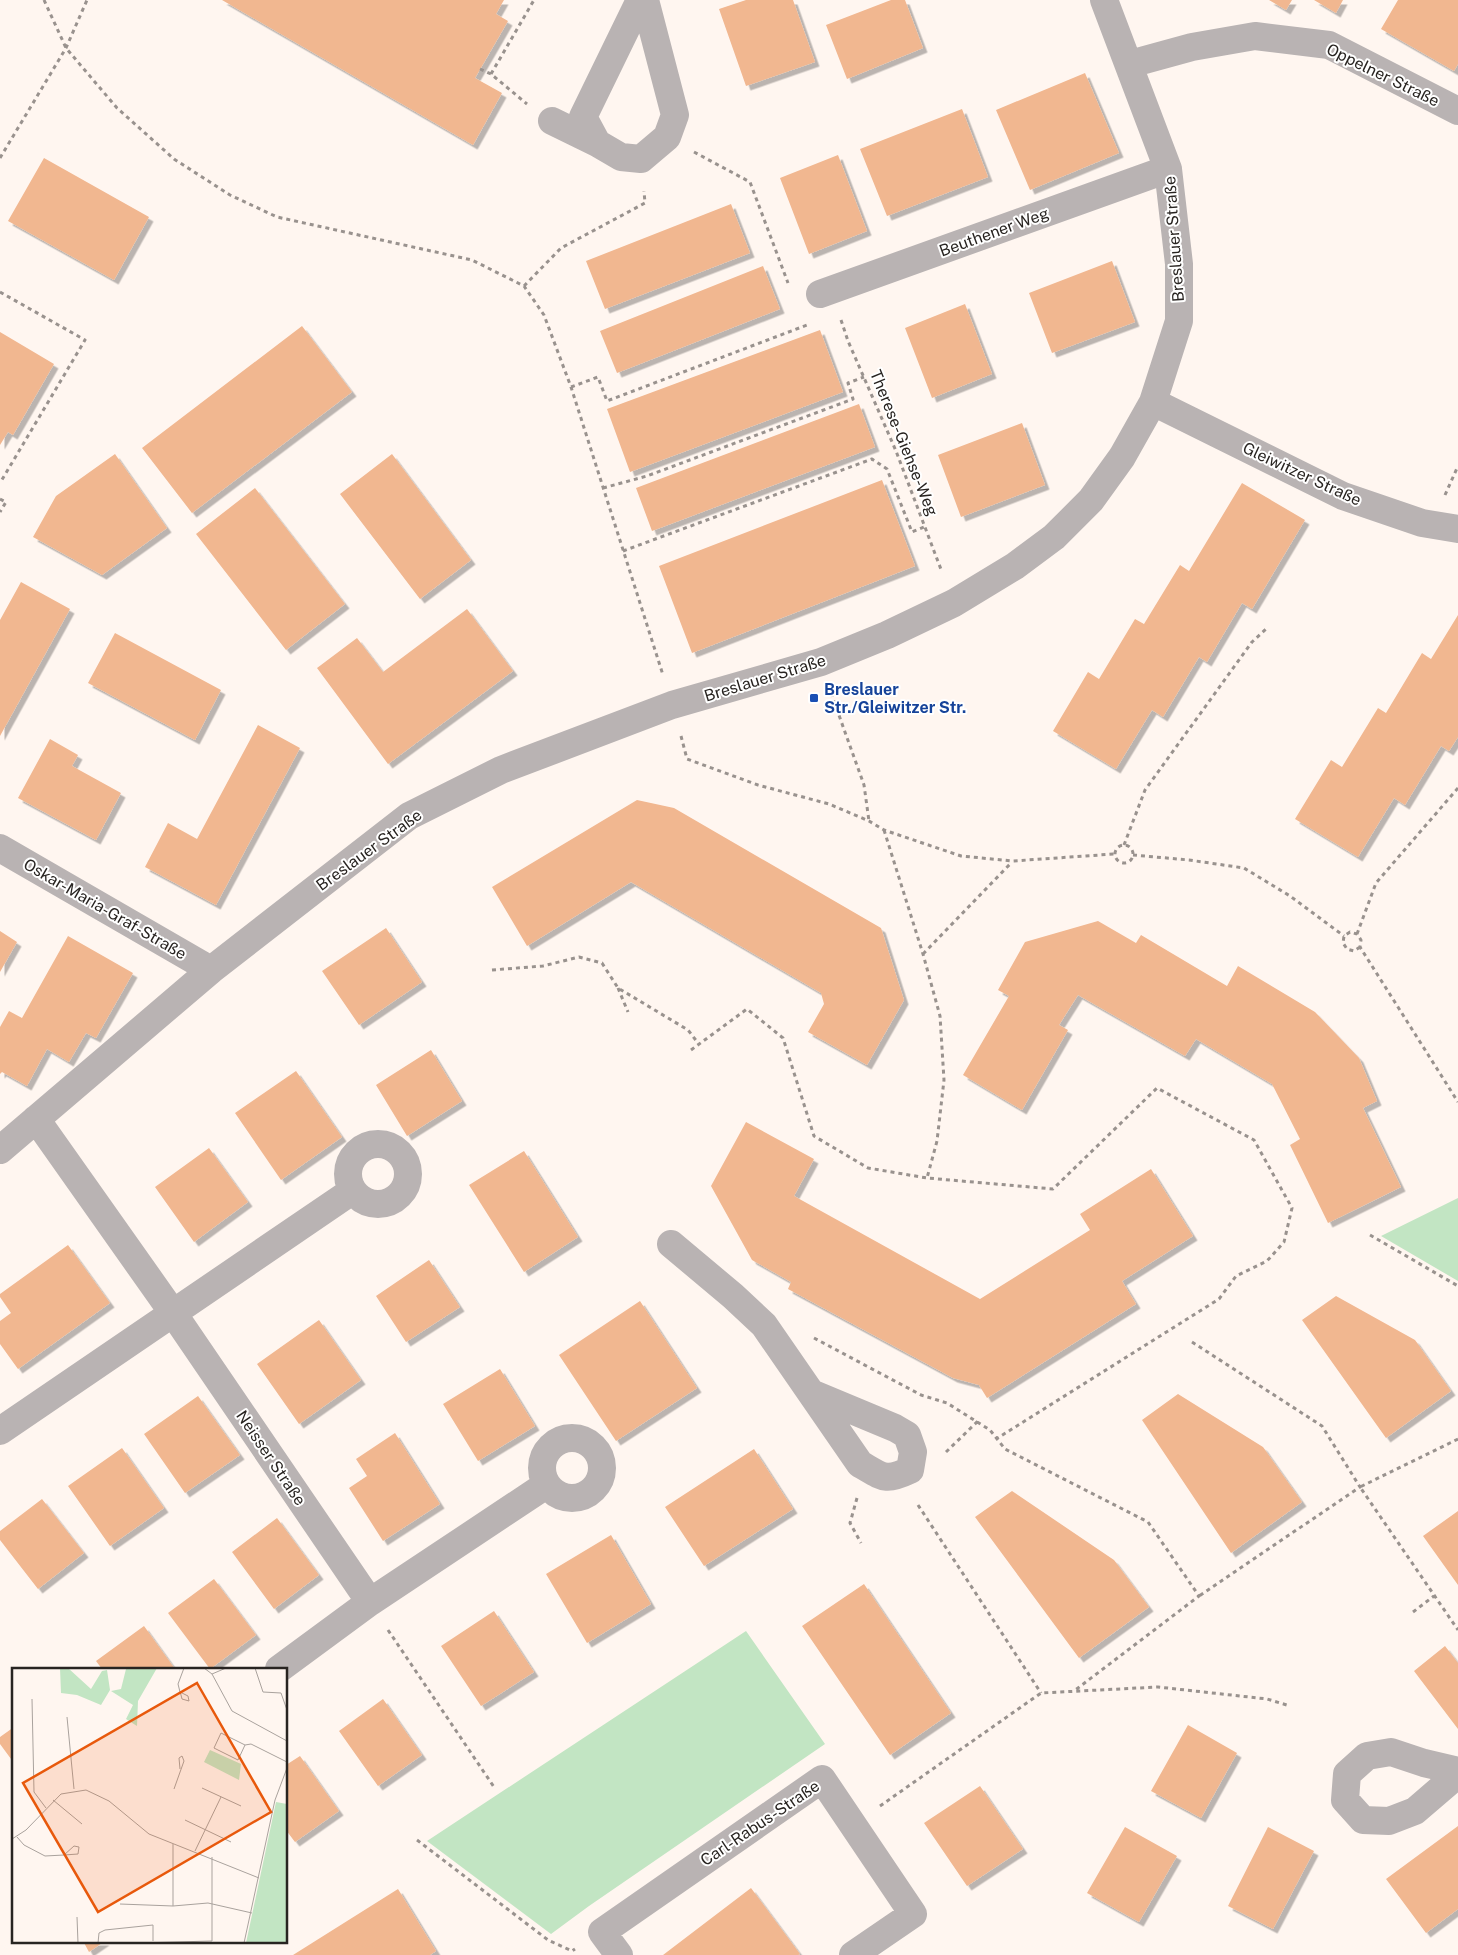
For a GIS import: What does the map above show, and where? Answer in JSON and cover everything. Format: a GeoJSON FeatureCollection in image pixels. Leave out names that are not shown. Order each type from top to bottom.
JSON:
{"type":"FeatureCollection","features":[{"type":"Feature","properties":{"kind":"street"},"geometry":{"type":"LineString","coordinates":[[597,143],[583,117],[640,0]]}},
{"type":"Feature","properties":{"kind":"street"},"geometry":{"type":"LineString","coordinates":[[552,121],[621,157],[641,159],[667,137],[674,115],[645,0]]}},
{"type":"Feature","properties":{"kind":"street","name":"Breslauer Straße"},"geometry":{"type":"LineString","coordinates":[[0,1150],[210,970],[409,816],[502,770],[672,705],[820,662],[887,635],[954,603],[1016,566],[1054,537],[1091,500],[1122,457],[1153,402],[1179,321],[1179,264],[1168,169],[1130,64],[1104,0]]}},
{"type":"Feature","properties":{"kind":"street","name":"Oppelner Straße"},"geometry":{"type":"LineString","coordinates":[[1130,64],[1192,47],[1255,36],[1329,45],[1458,112]]}},
{"type":"Feature","properties":{"kind":"street","name":"Beuthener Weg"},"geometry":{"type":"LineString","coordinates":[[826,293],[1168,169]]}},
{"type":"Feature","properties":{"kind":"street","name":"Gleiwitzer Straße"},"geometry":{"type":"LineString","coordinates":[[1153,402],[1343,496],[1422,523],[1458,529]]}},
{"type":"Feature","properties":{"kind":"street","name":"Oskar-Maria-Graf-Straße"},"geometry":{"type":"LineString","coordinates":[[0,848],[210,970]]}},
{"type":"Feature","properties":{"kind":"street","name":"Neisser Straße"},"geometry":{"type":"LineString","coordinates":[[36,1119],[173,1313],[370,1602]]}},
{"type":"Feature","properties":{"kind":"street"},"geometry":{"type":"LineString","coordinates":[[0,1431],[352,1191]]}},
{"type":"Feature","properties":{"kind":"street"},"geometry":{"type":"LineString","coordinates":[[671,1244],[733,1296],[764,1325],[860,1464],[883,1477],[895,1477],[910,1470],[913,1452],[907,1435],[811,1392]]}},
{"type":"Feature","properties":{"kind":"street"},"geometry":{"type":"LineString","coordinates":[[280,1668],[370,1602],[546,1485]]}},
{"type":"Feature","properties":{"kind":"street","name":"Carl-Rabus-Straße"},"geometry":{"type":"LineString","coordinates":[[602,1932],[822,1779],[913,1914],[853,1955]]}},
{"type":"Feature","properties":{"kind":"street"},"geometry":{"type":"LineString","coordinates":[[602,1932],[619,1955]]}},
{"type":"Feature","properties":{"kind":"path"},"geometry":{"type":"LineString","coordinates":[[44,0],[66,48],[117,108],[174,159],[230,195],[277,217],[472,260],[524,286],[544,315],[571,387],[672,705],[687,759],[758,785],[829,804],[884,830],[960,856],[1013,861],[1114,854]]}},
{"type":"Feature","properties":{"kind":"path"},"geometry":{"type":"LineString","coordinates":[[0,158],[66,48],[87,0]]}},
{"type":"Feature","properties":{"kind":"path"},"geometry":{"type":"LineString","coordinates":[[491,74],[534,0]]}},
{"type":"Feature","properties":{"kind":"path"},"geometry":{"type":"LineString","coordinates":[[480,69],[491,74],[517,96]]}},
{"type":"Feature","properties":{"kind":"path"},"geometry":{"type":"LineString","coordinates":[[667,137],[750,182],[790,289]]}},
{"type":"Feature","properties":{"kind":"path"},"geometry":{"type":"LineString","coordinates":[[524,286],[561,248],[644,203]]}},
{"type":"Feature","properties":{"kind":"path"},"geometry":{"type":"LineString","coordinates":[[0,292],[85,340],[0,484]]}},
{"type":"Feature","properties":{"kind":"path"},"geometry":{"type":"LineString","coordinates":[[571,387],[598,377],[607,402],[818,321],[826,293]]}},
{"type":"Feature","properties":{"kind":"path","name":"Therese-Giehse-Weg"},"geometry":{"type":"LineString","coordinates":[[826,293],[896,451],[954,603]]}},
{"type":"Feature","properties":{"kind":"path"},"geometry":{"type":"LineString","coordinates":[[800,317],[804,326]]}},
{"type":"Feature","properties":{"kind":"path"},"geometry":{"type":"LineString","coordinates":[[603,488],[647,476],[853,399],[848,383],[864,377]]}},
{"type":"Feature","properties":{"kind":"path"},"geometry":{"type":"LineString","coordinates":[[623,552],[872,459],[886,469],[912,532],[924,527]]}},
{"type":"Feature","properties":{"kind":"path"},"geometry":{"type":"LineString","coordinates":[[0,499],[6,502],[0,512]]}},
{"type":"Feature","properties":{"kind":"path"},"geometry":{"type":"LineString","coordinates":[[1124,845],[1145,790],[1252,642],[1266,628]]}},
{"type":"Feature","properties":{"kind":"path"},"geometry":{"type":"LineString","coordinates":[[820,662],[864,785],[869,822]]}},
{"type":"Feature","properties":{"kind":"path"},"geometry":{"type":"LineString","coordinates":[[1357,934],[1376,883],[1458,788]]}},
{"type":"Feature","properties":{"kind":"path"},"geometry":{"type":"LineString","coordinates":[[884,830],[940,1016],[944,1080],[937,1141],[927,1178]]}},
{"type":"Feature","properties":{"kind":"path"},"geometry":{"type":"LineString","coordinates":[[1124,845],[1130,847],[1133,854],[1130,861],[1123,863],[1117,861],[1114,854],[1117,847],[1124,845]]}},
{"type":"Feature","properties":{"kind":"path"},"geometry":{"type":"LineString","coordinates":[[1133,854],[1244,868],[1290,896],[1344,936]]}},
{"type":"Feature","properties":{"kind":"path"},"geometry":{"type":"LineString","coordinates":[[922,954],[1013,861]]}},
{"type":"Feature","properties":{"kind":"path"},"geometry":{"type":"LineString","coordinates":[[1360,947],[1354,950],[1347,949],[1343,943],[1344,936],[1350,932],[1357,934],[1361,940],[1360,947],[1458,1102]]}},
{"type":"Feature","properties":{"kind":"path"},"geometry":{"type":"LineString","coordinates":[[492,970],[544,966],[580,957],[602,964],[618,988],[628,1012]]}},
{"type":"Feature","properties":{"kind":"path"},"geometry":{"type":"LineString","coordinates":[[618,988],[688,1030],[698,1043]]}},
{"type":"Feature","properties":{"kind":"path"},"geometry":{"type":"LineString","coordinates":[[691,1050],[747,1008],[783,1038],[814,1136],[868,1168],[927,1178],[1053,1189],[1157,1088],[1254,1140],[1292,1208],[1284,1242],[1267,1261],[1236,1276],[1219,1298],[996,1439]]}},
{"type":"Feature","properties":{"kind":"path"},"geometry":{"type":"LineString","coordinates":[[1370,1235],[1458,1286]]}},
{"type":"Feature","properties":{"kind":"path"},"geometry":{"type":"LineString","coordinates":[[764,1325],[781,1321],[921,1394],[947,1403],[990,1430],[1004,1449],[1148,1522],[1199,1596]]}},
{"type":"Feature","properties":{"kind":"path"},"geometry":{"type":"LineString","coordinates":[[1192,1342],[1322,1426],[1360,1487],[1458,1630]]}},
{"type":"Feature","properties":{"kind":"path"},"geometry":{"type":"LineString","coordinates":[[1074,1691],[1199,1596],[1360,1487],[1458,1439]]}},
{"type":"Feature","properties":{"kind":"path"},"geometry":{"type":"LineString","coordinates":[[861,1543],[850,1523],[859,1490],[883,1477]]}},
{"type":"Feature","properties":{"kind":"path"},"geometry":{"type":"LineString","coordinates":[[918,1505],[1041,1693]]}},
{"type":"Feature","properties":{"kind":"path"},"geometry":{"type":"LineString","coordinates":[[1413,1612],[1434,1596]]}},
{"type":"Feature","properties":{"kind":"path"},"geometry":{"type":"LineString","coordinates":[[370,1602],[494,1787]]}},
{"type":"Feature","properties":{"kind":"path"},"geometry":{"type":"LineString","coordinates":[[854,1825],[1041,1693],[1158,1687],[1267,1699],[1290,1706]]}},
{"type":"Feature","properties":{"kind":"path"},"geometry":{"type":"LineString","coordinates":[[417,1840],[548,1940],[572,1951],[602,1932]]}},
{"type":"Feature","properties":{"kind":"green space"},"geometry":{"type":"Polygon","coordinates":[[[1458,1198],[1458,1281],[1381,1236],[1458,1198]]]}},
{"type":"Feature","properties":{"kind":"green space"},"geometry":{"type":"Polygon","coordinates":[[[746,1631],[825,1744],[551,1934],[427,1841],[746,1631]]]}},
{"type":"Feature","properties":{"kind":"building"},"geometry":{"type":"Polygon","coordinates":[[[222,0],[504,0],[496,14],[508,21],[475,78],[502,93],[473,145],[222,0]]]}},
{"type":"Feature","properties":{"kind":"building"},"geometry":{"type":"Polygon","coordinates":[[[746,0],[793,0],[815,62],[746,86],[719,9],[746,0]]]}},
{"type":"Feature","properties":{"kind":"building"},"geometry":{"type":"Polygon","coordinates":[[[891,0],[905,0],[923,48],[847,79],[826,25],[891,0]]]}},
{"type":"Feature","properties":{"kind":"building"},"geometry":{"type":"Polygon","coordinates":[[[1269,0],[1292,0],[1286,10],[1269,0]]]}},
{"type":"Feature","properties":{"kind":"building"},"geometry":{"type":"Polygon","coordinates":[[[1314,0],[1343,0],[1336,13],[1314,0]]]}},
{"type":"Feature","properties":{"kind":"building"},"geometry":{"type":"Polygon","coordinates":[[[1398,0],[1458,0],[1458,64],[1454,71],[1381,29],[1398,0]]]}},
{"type":"Feature","properties":{"kind":"building"},"geometry":{"type":"Polygon","coordinates":[[[1085,73],[1119,153],[1030,190],[996,110],[1085,73]]]}},
{"type":"Feature","properties":{"kind":"building"},"geometry":{"type":"Polygon","coordinates":[[[962,109],[988,177],[887,216],[860,149],[962,109]]]}},
{"type":"Feature","properties":{"kind":"building"},"geometry":{"type":"Polygon","coordinates":[[[838,155],[867,231],[809,254],[780,178],[838,155]]]}},
{"type":"Feature","properties":{"kind":"building"},"geometry":{"type":"Polygon","coordinates":[[[44,158],[149,217],[114,280],[8,221],[44,158]]]}},
{"type":"Feature","properties":{"kind":"building"},"geometry":{"type":"Polygon","coordinates":[[[731,204],[750,253],[605,309],[586,261],[731,204]]]}},
{"type":"Feature","properties":{"kind":"building"},"geometry":{"type":"Polygon","coordinates":[[[1112,261],[1135,322],[1052,353],[1029,293],[1112,261]]]}},
{"type":"Feature","properties":{"kind":"building"},"geometry":{"type":"Polygon","coordinates":[[[763,266],[780,309],[617,373],[600,331],[763,266]]]}},
{"type":"Feature","properties":{"kind":"building"},"geometry":{"type":"Polygon","coordinates":[[[965,304],[992,374],[932,398],[905,328],[965,304]]]}},
{"type":"Feature","properties":{"kind":"building"},"geometry":{"type":"Polygon","coordinates":[[[302,326],[352,392],[192,513],[142,448],[302,326]]]}},
{"type":"Feature","properties":{"kind":"building"},"geometry":{"type":"Polygon","coordinates":[[[820,330],[843,392],[630,472],[607,409],[820,330]]]}},
{"type":"Feature","properties":{"kind":"building"},"geometry":{"type":"Polygon","coordinates":[[[0,332],[54,364],[13,435],[8,432],[0,445],[0,332]]]}},
{"type":"Feature","properties":{"kind":"building"},"geometry":{"type":"Polygon","coordinates":[[[859,404],[875,447],[652,531],[636,488],[859,404]]]}},
{"type":"Feature","properties":{"kind":"building"},"geometry":{"type":"Polygon","coordinates":[[[1022,423],[1045,485],[961,517],[938,455],[1022,423]]]}},
{"type":"Feature","properties":{"kind":"building"},"geometry":{"type":"Polygon","coordinates":[[[115,454],[167,528],[102,575],[33,537],[56,496],[115,454]]]}},
{"type":"Feature","properties":{"kind":"building"},"geometry":{"type":"Polygon","coordinates":[[[392,454],[471,560],[420,599],[340,494],[392,454]]]}},
{"type":"Feature","properties":{"kind":"building"},"geometry":{"type":"Polygon","coordinates":[[[882,480],[915,566],[692,653],[659,566],[882,480]]]}},
{"type":"Feature","properties":{"kind":"building"},"geometry":{"type":"Polygon","coordinates":[[[1242,483],[1305,520],[1252,609],[1242,603],[1207,662],[1199,657],[1163,717],[1152,710],[1116,769],[1053,731],[1088,672],[1099,679],[1135,619],[1144,624],[1180,565],[1189,571],[1242,483]]]}},
{"type":"Feature","properties":{"kind":"building"},"geometry":{"type":"Polygon","coordinates":[[[255,488],[345,604],[286,650],[196,534],[255,488]]]}},
{"type":"Feature","properties":{"kind":"building"},"geometry":{"type":"Polygon","coordinates":[[[21,582],[70,609],[0,736],[0,620],[21,582]]]}},
{"type":"Feature","properties":{"kind":"building"},"geometry":{"type":"Polygon","coordinates":[[[467,609],[513,671],[388,764],[317,668],[357,638],[383,672],[467,609]]]}},
{"type":"Feature","properties":{"kind":"building"},"geometry":{"type":"Polygon","coordinates":[[[1458,615],[1458,737],[1449,751],[1441,746],[1405,805],[1394,798],[1358,857],[1295,819],[1331,760],[1342,767],[1378,708],[1386,713],[1422,653],[1431,659],[1458,615]]]}},
{"type":"Feature","properties":{"kind":"building"},"geometry":{"type":"Polygon","coordinates":[[[115,633],[221,690],[195,740],[88,683],[115,633]]]}},
{"type":"Feature","properties":{"kind":"building"},"geometry":{"type":"Polygon","coordinates":[[[258,725],[300,748],[216,905],[145,867],[168,823],[197,839],[258,725]]]}},
{"type":"Feature","properties":{"kind":"building"},"geometry":{"type":"Polygon","coordinates":[[[50,739],[78,755],[72,766],[121,793],[96,840],[18,798],[50,739]]]}},
{"type":"Feature","properties":{"kind":"building"},"geometry":{"type":"Polygon","coordinates":[[[637,800],[674,808],[881,928],[904,1000],[867,1065],[808,1032],[824,1004],[821,993],[631,882],[527,946],[492,887],[637,800]]]}},
{"type":"Feature","properties":{"kind":"building"},"geometry":{"type":"Polygon","coordinates":[[[1098,921],[1136,943],[1141,935],[1227,986],[1238,966],[1315,1012],[1359,1058],[1377,1101],[1363,1108],[1401,1187],[1328,1223],[1290,1145],[1300,1139],[1272,1084],[1196,1039],[1185,1056],[1078,995],[1059,1025],[1068,1030],[1022,1110],[963,1075],[1009,996],[998,990],[1025,942],[1098,921]]]}},
{"type":"Feature","properties":{"kind":"building"},"geometry":{"type":"Polygon","coordinates":[[[386,928],[422,982],[359,1025],[322,971],[386,928]]]}},
{"type":"Feature","properties":{"kind":"building"},"geometry":{"type":"Polygon","coordinates":[[[0,931],[17,942],[0,972],[0,931]]]}},
{"type":"Feature","properties":{"kind":"building"},"geometry":{"type":"Polygon","coordinates":[[[68,936],[133,973],[96,1038],[86,1033],[69,1062],[47,1049],[27,1086],[2,1072],[0,1074],[0,1027],[9,1011],[22,1018],[68,936]]]}},
{"type":"Feature","properties":{"kind":"building"},"geometry":{"type":"Polygon","coordinates":[[[431,1050],[462,1101],[407,1136],[376,1085],[431,1050]]]}},
{"type":"Feature","properties":{"kind":"building"},"geometry":{"type":"Polygon","coordinates":[[[296,1071],[342,1137],[281,1180],[235,1113],[296,1071]]]}},
{"type":"Feature","properties":{"kind":"building"},"geometry":{"type":"Polygon","coordinates":[[[746,1122],[814,1159],[794,1196],[980,1299],[1090,1230],[1080,1214],[1151,1169],[1193,1236],[1122,1281],[1136,1304],[987,1398],[979,1385],[953,1378],[788,1289],[791,1282],[752,1260],[711,1186],[746,1122]]]}},
{"type":"Feature","properties":{"kind":"building"},"geometry":{"type":"Polygon","coordinates":[[[209,1148],[248,1202],[194,1242],[155,1187],[209,1148]]]}},
{"type":"Feature","properties":{"kind":"building"},"geometry":{"type":"Polygon","coordinates":[[[524,1151],[578,1237],[524,1272],[469,1185],[524,1151]]]}},
{"type":"Feature","properties":{"kind":"building"},"geometry":{"type":"Polygon","coordinates":[[[68,1245],[110,1303],[18,1369],[0,1344],[0,1321],[11,1313],[0,1297],[0,1294],[68,1245]]]}},
{"type":"Feature","properties":{"kind":"building"},"geometry":{"type":"Polygon","coordinates":[[[429,1260],[460,1307],[406,1342],[376,1296],[429,1260]]]}},
{"type":"Feature","properties":{"kind":"building"},"geometry":{"type":"Polygon","coordinates":[[[1336,1296],[1415,1340],[1451,1391],[1386,1438],[1302,1320],[1336,1296]]]}},
{"type":"Feature","properties":{"kind":"building"},"geometry":{"type":"Polygon","coordinates":[[[640,1301],[697,1388],[616,1441],[559,1355],[640,1301]]]}},
{"type":"Feature","properties":{"kind":"building"},"geometry":{"type":"Polygon","coordinates":[[[319,1320],[361,1380],[299,1424],[257,1364],[319,1320]]]}},
{"type":"Feature","properties":{"kind":"building"},"geometry":{"type":"Polygon","coordinates":[[[500,1369],[535,1426],[478,1461],[443,1404],[500,1369]]]}},
{"type":"Feature","properties":{"kind":"building"},"geometry":{"type":"Polygon","coordinates":[[[1178,1394],[1263,1447],[1302,1502],[1231,1553],[1142,1420],[1178,1394]]]}},
{"type":"Feature","properties":{"kind":"building"},"geometry":{"type":"Polygon","coordinates":[[[198,1396],[240,1455],[185,1493],[144,1434],[198,1396]]]}},
{"type":"Feature","properties":{"kind":"building"},"geometry":{"type":"Polygon","coordinates":[[[395,1433],[440,1504],[383,1541],[349,1488],[367,1476],[356,1459],[395,1433]]]}},
{"type":"Feature","properties":{"kind":"building"},"geometry":{"type":"Polygon","coordinates":[[[122,1448],[164,1508],[110,1546],[68,1486],[122,1448]]]}},
{"type":"Feature","properties":{"kind":"building"},"geometry":{"type":"Polygon","coordinates":[[[754,1449],[793,1509],[704,1566],[665,1507],[754,1449]]]}},
{"type":"Feature","properties":{"kind":"building"},"geometry":{"type":"Polygon","coordinates":[[[1012,1491],[1114,1560],[1149,1607],[1079,1658],[975,1517],[1012,1491]]]}},
{"type":"Feature","properties":{"kind":"building"},"geometry":{"type":"Polygon","coordinates":[[[42,1499],[84,1553],[38,1589],[0,1540],[0,1531],[42,1499]]]}},
{"type":"Feature","properties":{"kind":"building"},"geometry":{"type":"Polygon","coordinates":[[[1458,1511],[1458,1585],[1423,1536],[1458,1511]]]}},
{"type":"Feature","properties":{"kind":"building"},"geometry":{"type":"Polygon","coordinates":[[[277,1518],[319,1575],[274,1609],[232,1552],[277,1518]]]}},
{"type":"Feature","properties":{"kind":"building"},"geometry":{"type":"Polygon","coordinates":[[[611,1535],[651,1604],[587,1643],[546,1574],[611,1535]]]}},
{"type":"Feature","properties":{"kind":"building"},"geometry":{"type":"Polygon","coordinates":[[[214,1579],[256,1635],[209,1668],[168,1613],[214,1579]]]}},
{"type":"Feature","properties":{"kind":"building"},"geometry":{"type":"Polygon","coordinates":[[[864,1584],[951,1713],[890,1755],[802,1626],[864,1584]]]}},
{"type":"Feature","properties":{"kind":"building"},"geometry":{"type":"Polygon","coordinates":[[[494,1611],[534,1672],[481,1706],[441,1646],[494,1611]]]}},
{"type":"Feature","properties":{"kind":"building"},"geometry":{"type":"Polygon","coordinates":[[[144,1626],[174,1668],[101,1668],[96,1661],[144,1626]]]}},
{"type":"Feature","properties":{"kind":"building"},"geometry":{"type":"Polygon","coordinates":[[[1445,1646],[1458,1663],[1458,1729],[1414,1671],[1445,1646]]]}},
{"type":"Feature","properties":{"kind":"building"},"geometry":{"type":"Polygon","coordinates":[[[383,1699],[422,1755],[378,1786],[339,1731],[383,1699]]]}},
{"type":"Feature","properties":{"kind":"building"},"geometry":{"type":"Polygon","coordinates":[[[1188,1725],[1237,1753],[1201,1818],[1151,1791],[1188,1725]]]}},
{"type":"Feature","properties":{"kind":"building"},"geometry":{"type":"Polygon","coordinates":[[[12,1728],[12,1760],[0,1744],[0,1737],[12,1728]]]}},
{"type":"Feature","properties":{"kind":"building"},"geometry":{"type":"Polygon","coordinates":[[[300,1756],[339,1811],[295,1842],[288,1833],[288,1764],[300,1756]]]}},
{"type":"Feature","properties":{"kind":"building"},"geometry":{"type":"Polygon","coordinates":[[[980,1786],[1023,1849],[967,1886],[924,1823],[980,1786]]]}},
{"type":"Feature","properties":{"kind":"building"},"geometry":{"type":"Polygon","coordinates":[[[1458,1826],[1458,1909],[1426,1933],[1386,1879],[1458,1826]]]}},
{"type":"Feature","properties":{"kind":"building"},"geometry":{"type":"Polygon","coordinates":[[[1125,1827],[1177,1856],[1139,1922],[1087,1893],[1125,1827]]]}},
{"type":"Feature","properties":{"kind":"building"},"geometry":{"type":"Polygon","coordinates":[[[1268,1827],[1314,1851],[1273,1929],[1228,1906],[1268,1827]]]}},
{"type":"Feature","properties":{"kind":"building"},"geometry":{"type":"Polygon","coordinates":[[[751,1888],[800,1954],[663,1955],[751,1888]]]}},
{"type":"Feature","properties":{"kind":"building"},"geometry":{"type":"Polygon","coordinates":[[[398,1889],[436,1951],[430,1955],[293,1955],[398,1889]]]}},
{"type":"Feature","properties":{"kind":"building"},"geometry":{"type":"Polygon","coordinates":[[[84,1942],[104,1942],[89,1952],[84,1942]]]}},
{"type":"Feature","properties":{"kind":"place","name":"Breslauer Str./Gleiwitzer Str."},"geometry":{"type":"Point","coordinates":[814,698]}}]}
